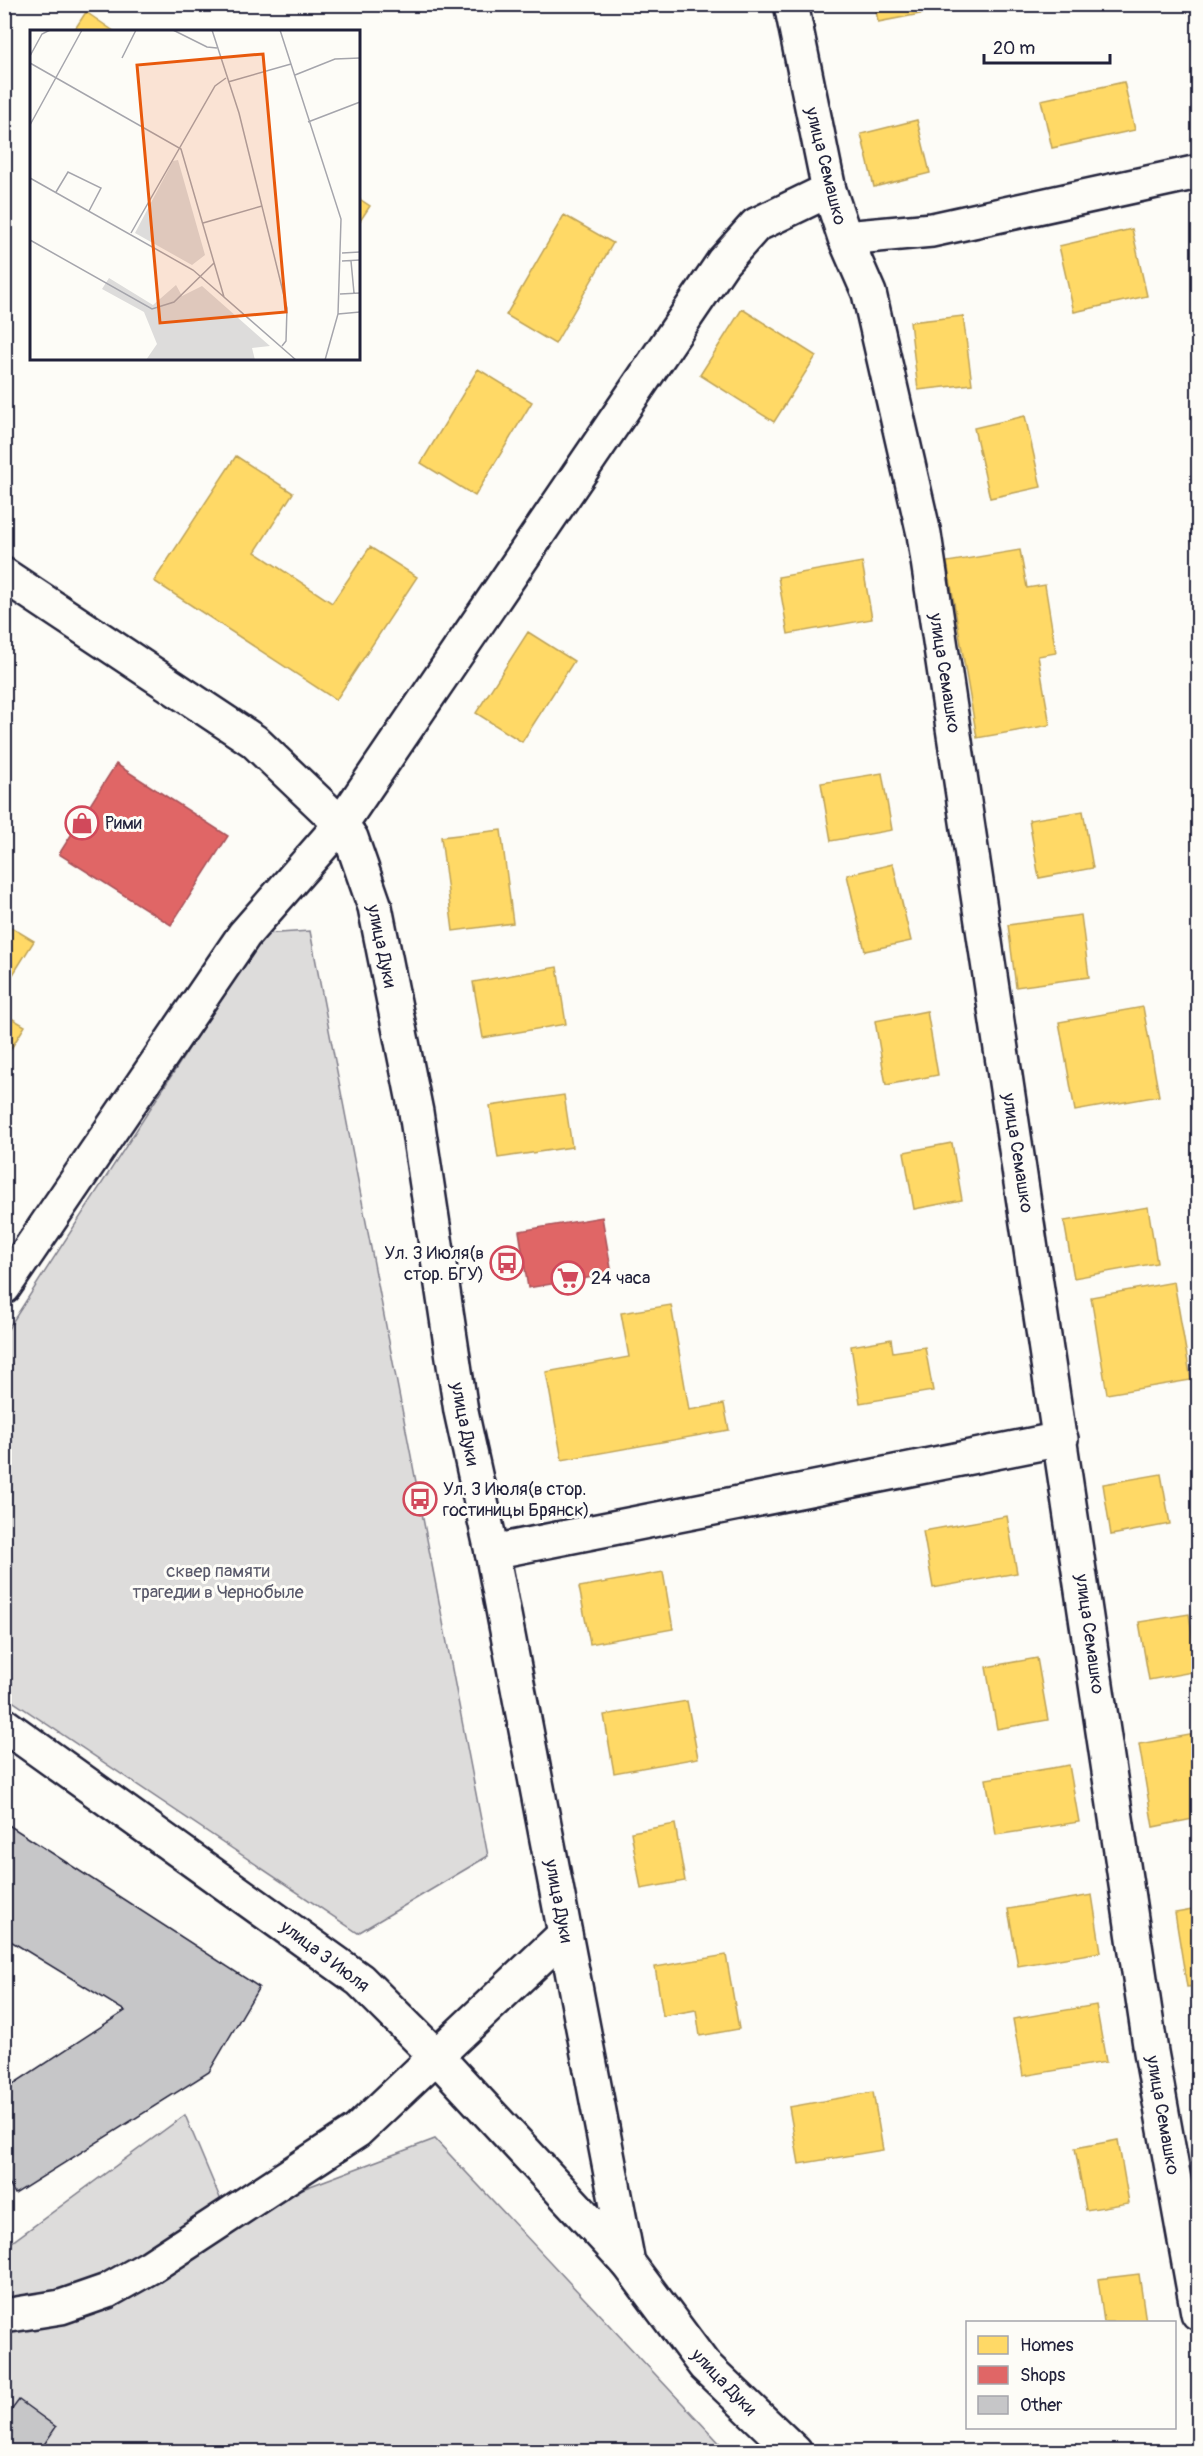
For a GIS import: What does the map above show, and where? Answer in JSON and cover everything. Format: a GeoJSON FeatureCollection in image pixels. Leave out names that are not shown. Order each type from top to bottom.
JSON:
{"type":"FeatureCollection","features":[{"type":"Feature","properties":{"kind":"street","name":"улица Семашко"},"geometry":{"type":"LineString","coordinates":[[791,4],[829,190],[845,238],[869,293],[924,534],[1151,2052],[1198,2313]]}},
{"type":"Feature","properties":{"kind":"street"},"geometry":{"type":"LineString","coordinates":[[845,238],[932,230],[1198,172]]}},
{"type":"Feature","properties":{"kind":"street"},"geometry":{"type":"LineString","coordinates":[[4,1287],[244,935],[341,824],[723,262],[756,225],[829,190]]}},
{"type":"Feature","properties":{"kind":"street","name":"улица Дуки"},"geometry":{"type":"LineString","coordinates":[[4,575],[254,741],[341,824],[351,838],[375,907],[416,1112],[461,1411],[492,1552],[628,2263],[704,2365],[795,2451]]}},
{"type":"Feature","properties":{"kind":"street"},"geometry":{"type":"LineString","coordinates":[[492,1552],[1061,1439]]}},
{"type":"Feature","properties":{"kind":"street","name":"улица 3 Июля"},"geometry":{"type":"LineString","coordinates":[[4,1725],[360,1980],[437,2057],[628,2263]]}},
{"type":"Feature","properties":{"kind":"street"},"geometry":{"type":"LineString","coordinates":[[4,2316],[61,2307],[107,2291],[150,2267],[357,2130],[565,1934]]}},
{"type":"Feature","properties":{"kind":"green space","name":"сквер памяти трагедии в Чернобыле"},"geometry":{"type":"Polygon","coordinates":[[[310,931],[488,1856],[358,1933],[5,1696],[4,1335],[263,934],[310,931]]]}},
{"type":"Feature","properties":{"kind":"green space"},"geometry":{"type":"Polygon","coordinates":[[[185,2115],[228,2217],[435,2139],[727,2451],[5,2451],[4,2248],[185,2115]]]}},
{"type":"Feature","properties":{"kind":"building: Homes"},"geometry":{"type":"Polygon","coordinates":[[[875,4],[934,4],[936,11],[878,22],[875,4]]]}},
{"type":"Feature","properties":{"kind":"building: Homes"},"geometry":{"type":"Polygon","coordinates":[[[86,12],[112,30],[74,30],[86,12]]]}},
{"type":"Feature","properties":{"kind":"building: Homes"},"geometry":{"type":"Polygon","coordinates":[[[1124,82],[1135,130],[1052,148],[1041,100],[1124,82]]]}},
{"type":"Feature","properties":{"kind":"building: Homes"},"geometry":{"type":"Polygon","coordinates":[[[917,120],[930,173],[874,187],[861,134],[917,120]]]}},
{"type":"Feature","properties":{"kind":"building: Homes"},"geometry":{"type":"Polygon","coordinates":[[[360,199],[370,206],[360,221],[360,199]]]}},
{"type":"Feature","properties":{"kind":"building: Homes"},"geometry":{"type":"Polygon","coordinates":[[[564,215],[613,243],[555,344],[506,315],[564,215]]]}},
{"type":"Feature","properties":{"kind":"building: Homes"},"geometry":{"type":"Polygon","coordinates":[[[1132,229],[1147,296],[1074,312],[1059,246],[1132,229]]]}},
{"type":"Feature","properties":{"kind":"building: Homes"},"geometry":{"type":"Polygon","coordinates":[[[742,309],[816,356],[774,422],[700,375],[742,309]]]}},
{"type":"Feature","properties":{"kind":"building: Homes"},"geometry":{"type":"Polygon","coordinates":[[[963,316],[972,384],[918,390],[910,322],[963,316]]]}},
{"type":"Feature","properties":{"kind":"building: Homes"},"geometry":{"type":"Polygon","coordinates":[[[478,369],[532,402],[475,496],[421,463],[478,369]]]}},
{"type":"Feature","properties":{"kind":"building: Homes"},"geometry":{"type":"Polygon","coordinates":[[[1025,416],[1041,487],[990,498],[974,428],[1025,416]]]}},
{"type":"Feature","properties":{"kind":"building: Homes"},"geometry":{"type":"Polygon","coordinates":[[[236,456],[293,493],[255,552],[332,603],[370,547],[417,577],[336,700],[154,581],[236,456]]]}},
{"type":"Feature","properties":{"kind":"building: Homes"},"geometry":{"type":"Polygon","coordinates":[[[1020,550],[1027,588],[1045,585],[1056,653],[1038,656],[1050,725],[977,738],[947,562],[1020,550]]]}},
{"type":"Feature","properties":{"kind":"building: Homes"},"geometry":{"type":"Polygon","coordinates":[[[862,562],[872,619],[788,634],[778,577],[862,562]]]}},
{"type":"Feature","properties":{"kind":"building: Homes"},"geometry":{"type":"Polygon","coordinates":[[[528,632],[574,661],[522,742],[476,713],[528,632]]]}},
{"type":"Feature","properties":{"kind":"building: Homes"},"geometry":{"type":"Polygon","coordinates":[[[882,773],[892,830],[831,841],[821,783],[882,773]]]}},
{"type":"Feature","properties":{"kind":"building: Homes"},"geometry":{"type":"Polygon","coordinates":[[[1083,811],[1093,868],[1039,878],[1029,820],[1083,811]]]}},
{"type":"Feature","properties":{"kind":"building: Homes"},"geometry":{"type":"Polygon","coordinates":[[[501,830],[513,923],[453,931],[441,837],[501,830]]]}},
{"type":"Feature","properties":{"kind":"building: Homes"},"geometry":{"type":"Polygon","coordinates":[[[893,864],[911,941],[865,951],[847,875],[893,864]]]}},
{"type":"Feature","properties":{"kind":"building: Homes"},"geometry":{"type":"Polygon","coordinates":[[[1081,915],[1089,977],[1016,987],[1008,925],[1081,915]]]}},
{"type":"Feature","properties":{"kind":"building: Homes"},"geometry":{"type":"Polygon","coordinates":[[[4,923],[34,941],[4,989],[4,923]]]}},
{"type":"Feature","properties":{"kind":"building: Homes"},"geometry":{"type":"Polygon","coordinates":[[[557,967],[566,1024],[483,1038],[473,982],[557,967]]]}},
{"type":"Feature","properties":{"kind":"building: Homes"},"geometry":{"type":"Polygon","coordinates":[[[1143,1007],[1159,1096],[1075,1111],[1059,1022],[1143,1007]]]}},
{"type":"Feature","properties":{"kind":"building: Homes"},"geometry":{"type":"Polygon","coordinates":[[[927,1011],[938,1075],[886,1085],[875,1021],[927,1011]]]}},
{"type":"Feature","properties":{"kind":"building: Homes"},"geometry":{"type":"Polygon","coordinates":[[[4,1014],[25,1026],[4,1060],[4,1014]]]}},
{"type":"Feature","properties":{"kind":"building: Homes"},"geometry":{"type":"Polygon","coordinates":[[[564,1095],[572,1147],[498,1158],[490,1106],[564,1095]]]}},
{"type":"Feature","properties":{"kind":"building: Homes"},"geometry":{"type":"Polygon","coordinates":[[[952,1143],[962,1200],[914,1209],[904,1152],[952,1143]]]}},
{"type":"Feature","properties":{"kind":"building: Homes"},"geometry":{"type":"Polygon","coordinates":[[[1148,1207],[1157,1263],[1074,1278],[1064,1221],[1148,1207]]]}},
{"type":"Feature","properties":{"kind":"building: Homes"},"geometry":{"type":"Polygon","coordinates":[[[1174,1282],[1191,1380],[1107,1394],[1091,1297],[1174,1282]]]}},
{"type":"Feature","properties":{"kind":"building: Homes"},"geometry":{"type":"Polygon","coordinates":[[[671,1305],[689,1410],[724,1404],[729,1430],[562,1460],[546,1372],[629,1357],[621,1313],[671,1305]]]}},
{"type":"Feature","properties":{"kind":"building: Homes"},"geometry":{"type":"Polygon","coordinates":[[[891,1339],[893,1352],[925,1347],[933,1391],[860,1403],[851,1346],[891,1339]]]}},
{"type":"Feature","properties":{"kind":"building: Homes"},"geometry":{"type":"Polygon","coordinates":[[[1161,1474],[1170,1524],[1111,1535],[1103,1484],[1161,1474]]]}},
{"type":"Feature","properties":{"kind":"building: Homes"},"geometry":{"type":"Polygon","coordinates":[[[1007,1516],[1017,1573],[933,1588],[923,1531],[1007,1516]]]}},
{"type":"Feature","properties":{"kind":"building: Homes"},"geometry":{"type":"Polygon","coordinates":[[[663,1572],[673,1629],[590,1644],[579,1587],[663,1572]]]}},
{"type":"Feature","properties":{"kind":"building: Homes"},"geometry":{"type":"Polygon","coordinates":[[[1189,1614],[1198,1671],[1149,1680],[1139,1622],[1189,1614]]]}},
{"type":"Feature","properties":{"kind":"building: Homes"},"geometry":{"type":"Polygon","coordinates":[[[1037,1658],[1048,1720],[997,1729],[986,1667],[1037,1658]]]}},
{"type":"Feature","properties":{"kind":"building: Homes"},"geometry":{"type":"Polygon","coordinates":[[[687,1701],[698,1758],[614,1773],[604,1715],[687,1701]]]}},
{"type":"Feature","properties":{"kind":"building: Homes"},"geometry":{"type":"Polygon","coordinates":[[[1195,1734],[1198,1755],[1198,1818],[1153,1827],[1139,1744],[1195,1734]]]}},
{"type":"Feature","properties":{"kind":"building: Homes"},"geometry":{"type":"Polygon","coordinates":[[[1069,1765],[1079,1822],[996,1835],[986,1779],[1069,1765]]]}},
{"type":"Feature","properties":{"kind":"building: Homes"},"geometry":{"type":"Polygon","coordinates":[[[675,1824],[685,1881],[641,1889],[631,1832],[675,1824]]]}},
{"type":"Feature","properties":{"kind":"building: Homes"},"geometry":{"type":"Polygon","coordinates":[[[1092,1895],[1101,1952],[1018,1966],[1008,1909],[1092,1895]]]}},
{"type":"Feature","properties":{"kind":"building: Homes"},"geometry":{"type":"Polygon","coordinates":[[[1198,1909],[1198,1986],[1187,1987],[1175,1913],[1198,1909]]]}},
{"type":"Feature","properties":{"kind":"building: Homes"},"geometry":{"type":"Polygon","coordinates":[[[726,1955],[739,2029],[700,2036],[696,2010],[663,2016],[655,1967],[726,1955]]]}},
{"type":"Feature","properties":{"kind":"building: Homes"},"geometry":{"type":"Polygon","coordinates":[[[1096,2005],[1106,2062],[1023,2076],[1013,2019],[1096,2005]]]}},
{"type":"Feature","properties":{"kind":"building: Homes"},"geometry":{"type":"Polygon","coordinates":[[[873,2092],[883,2150],[799,2164],[789,2107],[873,2092]]]}},
{"type":"Feature","properties":{"kind":"building: Homes"},"geometry":{"type":"Polygon","coordinates":[[[1118,2140],[1129,2203],[1086,2210],[1075,2148],[1118,2140]]]}},
{"type":"Feature","properties":{"kind":"building: Homes"},"geometry":{"type":"Polygon","coordinates":[[[1139,2274],[1146,2321],[1104,2321],[1098,2279],[1139,2274]]]}},
{"type":"Feature","properties":{"kind":"building: Homes"},"geometry":{"type":"Polygon","coordinates":[[[1168,2448],[1169,2452],[1148,2452],[1168,2448]]]}},
{"type":"Feature","properties":{"kind":"building: Shops"},"geometry":{"type":"Polygon","coordinates":[[[116,764],[228,836],[171,925],[59,854],[116,764]]]}},
{"type":"Feature","properties":{"kind":"building: Shops"},"geometry":{"type":"Polygon","coordinates":[[[602,1217],[612,1274],[528,1288],[519,1231],[602,1217]]]}},
{"type":"Feature","properties":{"kind":"building: Other"},"geometry":{"type":"Polygon","coordinates":[[[4,1822],[259,1987],[209,2072],[15,2194],[4,2175],[4,2090],[125,2011],[4,1937],[4,1822]]]}},
{"type":"Feature","properties":{"kind":"building: Other"},"geometry":{"type":"Polygon","coordinates":[[[19,2400],[56,2427],[39,2452],[4,2452],[4,2420],[19,2400]]]}},
{"type":"Feature","properties":{"kind":"place","name":"Рими"},"geometry":{"type":"Point","coordinates":[82,823]}},
{"type":"Feature","properties":{"kind":"place","name":"Ул. 3 Июля(в стор. БГУ)"},"geometry":{"type":"Point","coordinates":[507,1263]}},
{"type":"Feature","properties":{"kind":"place","name":"24 часа"},"geometry":{"type":"Point","coordinates":[568,1278]}},
{"type":"Feature","properties":{"kind":"place","name":"Ул. 3 Июля(в стор. гостиницы Брянск)"},"geometry":{"type":"Point","coordinates":[420,1499]}}]}
